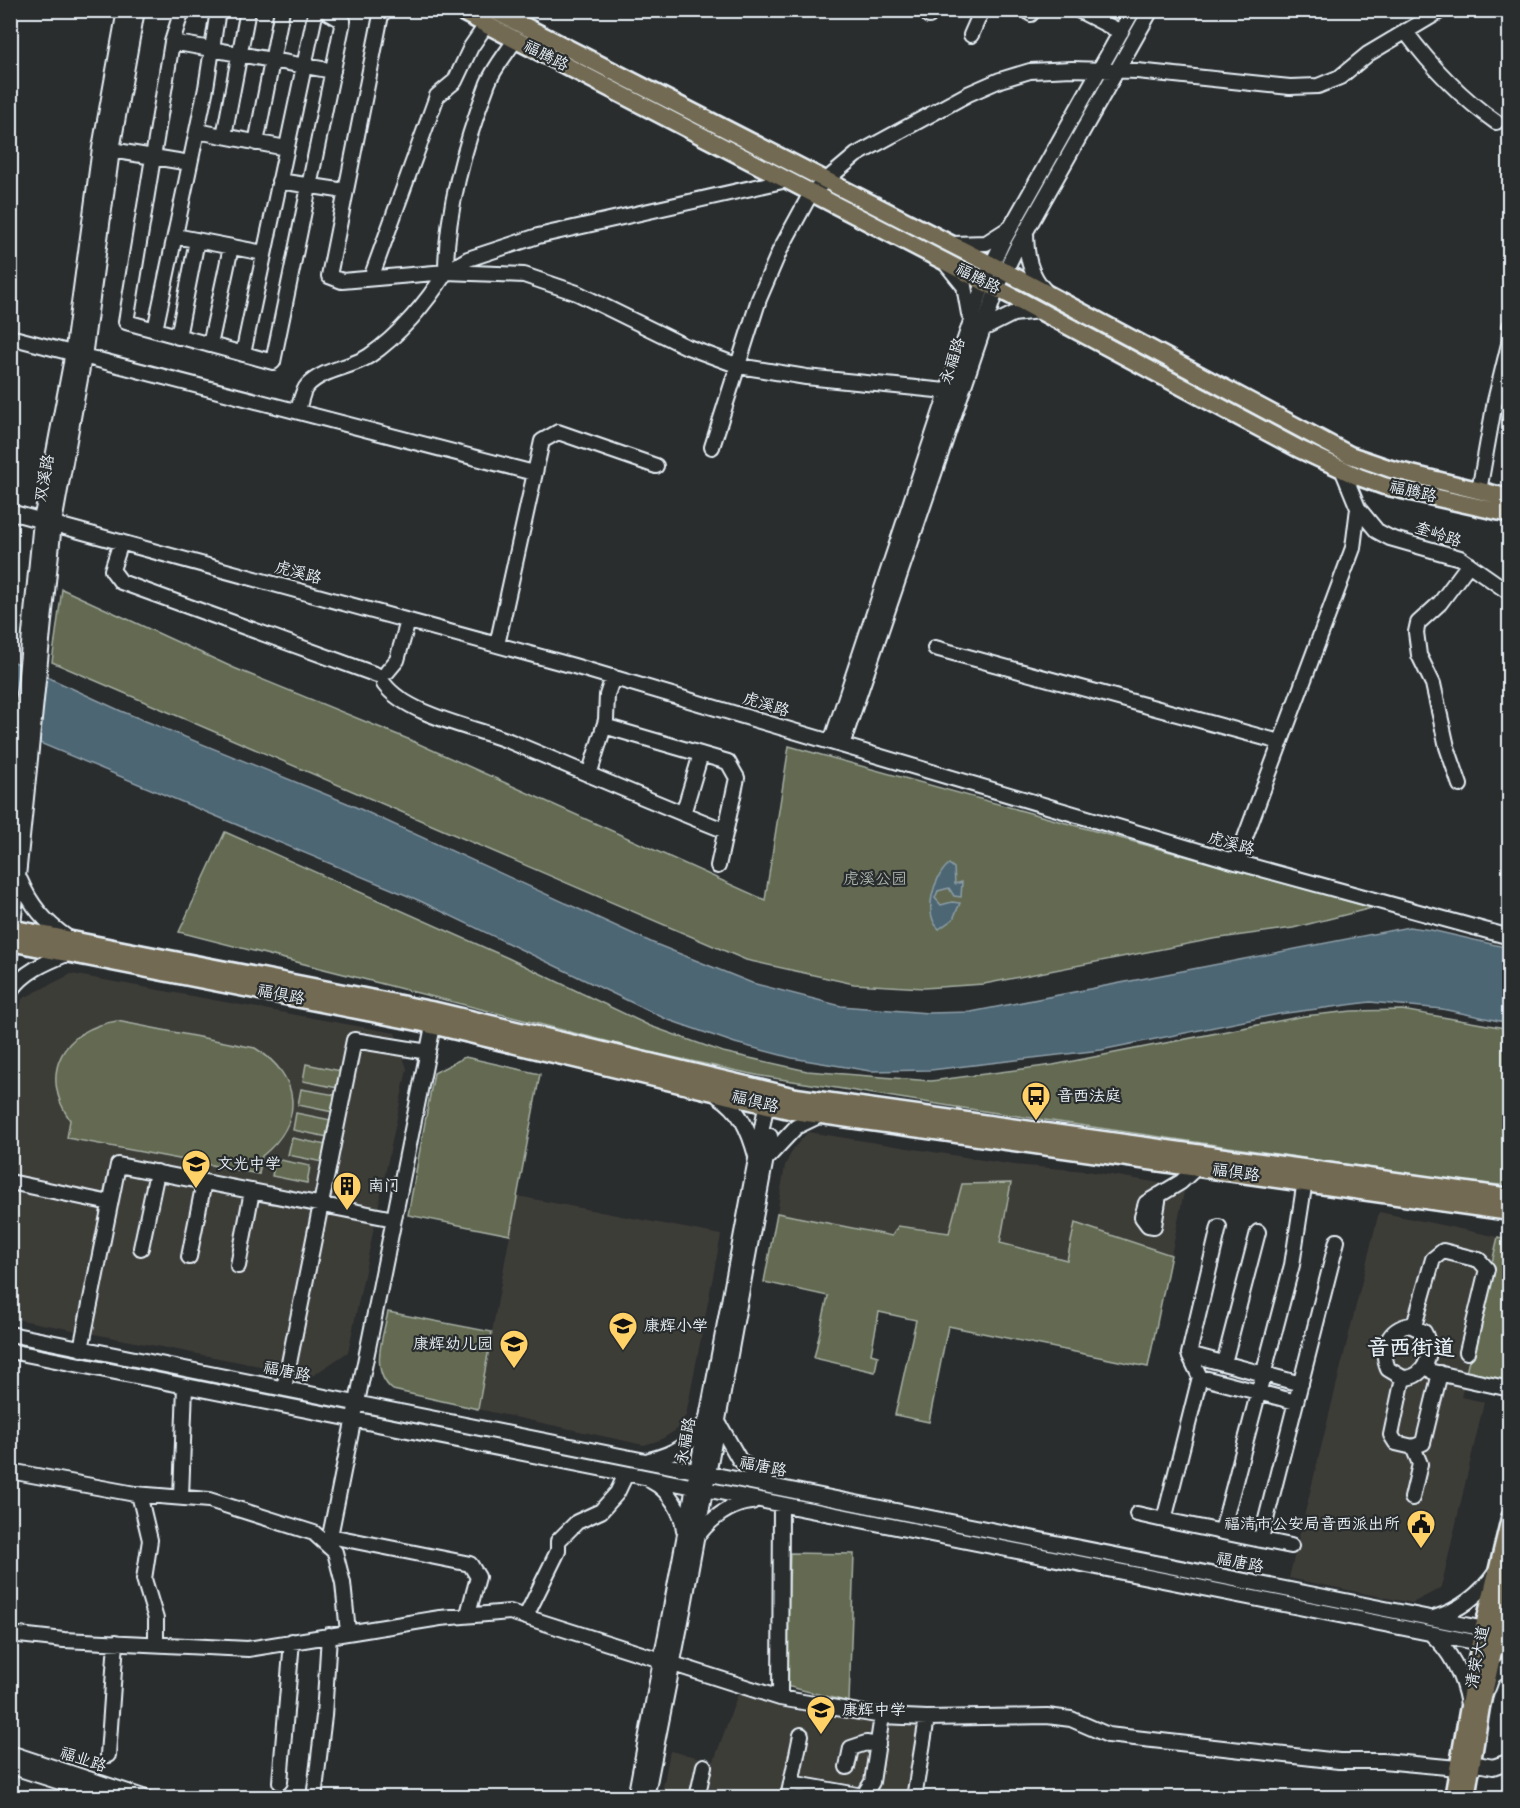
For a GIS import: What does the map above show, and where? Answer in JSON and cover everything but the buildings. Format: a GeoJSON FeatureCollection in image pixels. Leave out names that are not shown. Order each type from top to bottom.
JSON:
{"type":"FeatureCollection","features":[{"type":"Feature","properties":{"kind":"main road","name":"福腾路"},"geometry":{"type":"LineString","coordinates":[[458,10],[489,18],[825,180],[1048,294],[1350,455],[1391,470],[1509,498]]}},
{"type":"Feature","properties":{"kind":"main road","name":"福腾路"},"geometry":{"type":"LineString","coordinates":[[489,18],[515,40],[1342,469],[1384,486],[1509,513]]}},
{"type":"Feature","properties":{"kind":"main road","name":"福俱路"},"geometry":{"type":"LineString","coordinates":[[12,939],[69,946],[434,1018],[772,1099],[821,1115],[1196,1168],[1306,1176]]}},
{"type":"Feature","properties":{"kind":"main road","name":"福俱路"},"geometry":{"type":"LineString","coordinates":[[434,1018],[711,1091],[1509,1206]]}},
{"type":"Feature","properties":{"kind":"main road","name":"清荣大道"},"geometry":{"type":"LineString","coordinates":[[1453,1797],[1464,1770],[1475,1706],[1496,1639],[1509,1518]]}},
{"type":"Feature","properties":{"kind":"main road","name":"清荣大道"},"geometry":{"type":"LineString","coordinates":[[1464,1770],[1466,1797]]}},
{"type":"Feature","properties":{"kind":"street","name":"双溪路"},"geometry":{"type":"LineString","coordinates":[[12,939],[19,878],[25,754],[48,522],[78,355],[125,10]]}},
{"type":"Feature","properties":{"kind":"street","name":"双溪路"},"geometry":{"type":"LineString","coordinates":[[106,149],[137,10]]}},
{"type":"Feature","properties":{"kind":"street"},"geometry":{"type":"LineString","coordinates":[[182,10],[172,42],[126,322],[273,362],[343,21],[324,10]]}},
{"type":"Feature","properties":{"kind":"street"},"geometry":{"type":"LineString","coordinates":[[155,330],[197,131],[218,10]]}},
{"type":"Feature","properties":{"kind":"street"},"geometry":{"type":"LineString","coordinates":[[224,136],[249,10]]}},
{"type":"Feature","properties":{"kind":"street"},"geometry":{"type":"LineString","coordinates":[[256,142],[282,10]]}},
{"type":"Feature","properties":{"kind":"street"},"geometry":{"type":"LineString","coordinates":[[243,354],[315,10]]}},
{"type":"Feature","properties":{"kind":"street"},"geometry":{"type":"LineString","coordinates":[[382,10],[329,276],[342,280],[446,272],[524,275],[577,293],[684,346],[739,366],[806,377],[946,391]]}},
{"type":"Feature","properties":{"kind":"street"},"geometry":{"type":"LineString","coordinates":[[971,35],[982,10]]}},
{"type":"Feature","properties":{"kind":"street"},"geometry":{"type":"LineString","coordinates":[[1078,10],[1121,32]]}},
{"type":"Feature","properties":{"kind":"street","name":"永福路"},"geometry":{"type":"LineString","coordinates":[[837,744],[970,318],[998,268],[1011,226],[1133,10]]}},
{"type":"Feature","properties":{"kind":"street","name":"永福路"},"geometry":{"type":"LineString","coordinates":[[998,268],[1026,230],[1151,10]]}},
{"type":"Feature","properties":{"kind":"street"},"geometry":{"type":"LineString","coordinates":[[712,447],[759,299],[780,250],[811,193],[855,155],[907,125],[999,80],[1030,71],[1116,70],[1290,87],[1318,86],[1340,77],[1368,54],[1442,10]]}},
{"type":"Feature","properties":{"kind":"street"},"geometry":{"type":"LineString","coordinates":[[371,278],[437,96],[455,81],[471,47],[489,18]]}},
{"type":"Feature","properties":{"kind":"street"},"geometry":{"type":"LineString","coordinates":[[1405,31],[1432,67],[1496,122]]}},
{"type":"Feature","properties":{"kind":"street"},"geometry":{"type":"LineString","coordinates":[[446,272],[451,215],[466,155],[489,81],[515,40]]}},
{"type":"Feature","properties":{"kind":"street"},"geometry":{"type":"LineString","coordinates":[[172,42],[333,71]]}},
{"type":"Feature","properties":{"kind":"street"},"geometry":{"type":"LineString","coordinates":[[197,131],[286,148]]}},
{"type":"Feature","properties":{"kind":"street"},"geometry":{"type":"LineString","coordinates":[[106,149],[190,163]]}},
{"type":"Feature","properties":{"kind":"street"},"geometry":{"type":"LineString","coordinates":[[298,411],[306,386],[321,376],[344,369],[370,356],[432,294],[446,272],[468,259],[538,236],[787,180]]}},
{"type":"Feature","properties":{"kind":"street"},"geometry":{"type":"LineString","coordinates":[[279,181],[345,190]]}},
{"type":"Feature","properties":{"kind":"street"},"geometry":{"type":"LineString","coordinates":[[952,244],[986,243],[1011,226]]}},
{"type":"Feature","properties":{"kind":"street"},"geometry":{"type":"LineString","coordinates":[[1026,230],[1029,265],[1037,282],[1048,294]]}},
{"type":"Feature","properties":{"kind":"street"},"geometry":{"type":"LineString","coordinates":[[175,236],[264,254]]}},
{"type":"Feature","properties":{"kind":"street"},"geometry":{"type":"LineString","coordinates":[[178,337],[198,240]]}},
{"type":"Feature","properties":{"kind":"street"},"geometry":{"type":"LineString","coordinates":[[210,345],[231,247]]}},
{"type":"Feature","properties":{"kind":"street"},"geometry":{"type":"LineString","coordinates":[[944,261],[964,286],[970,318]]}},
{"type":"Feature","properties":{"kind":"street","name":"永福路"},"geometry":{"type":"LineString","coordinates":[[837,744],[981,330],[990,285]]}},
{"type":"Feature","properties":{"kind":"street"},"geometry":{"type":"LineString","coordinates":[[981,330],[1013,314],[1039,310]]}},
{"type":"Feature","properties":{"kind":"street"},"geometry":{"type":"LineString","coordinates":[[1479,491],[1495,401],[1509,344],[1509,326]]}},
{"type":"Feature","properties":{"kind":"street"},"geometry":{"type":"LineString","coordinates":[[10,337],[534,473]]}},
{"type":"Feature","properties":{"kind":"street"},"geometry":{"type":"LineString","coordinates":[[497,645],[542,441],[558,432],[656,466]]}},
{"type":"Feature","properties":{"kind":"street"},"geometry":{"type":"LineString","coordinates":[[1236,862],[1353,548],[1358,508],[1342,469]]}},
{"type":"Feature","properties":{"kind":"street","name":"奎岭路"},"geometry":{"type":"LineString","coordinates":[[1358,508],[1383,535],[1460,558],[1509,593]]}},
{"type":"Feature","properties":{"kind":"street","name":"虎溪路"},"geometry":{"type":"LineString","coordinates":[[10,512],[613,677],[1236,862],[1509,937]]}},
{"type":"Feature","properties":{"kind":"street"},"geometry":{"type":"LineString","coordinates":[[121,542],[112,570],[121,582],[383,677],[391,693],[417,707],[507,740],[726,831]]}},
{"type":"Feature","properties":{"kind":"street"},"geometry":{"type":"LineString","coordinates":[[1460,785],[1450,758],[1434,684],[1419,655],[1416,632],[1418,623],[1440,603],[1469,564]]}},
{"type":"Feature","properties":{"kind":"street"},"geometry":{"type":"LineString","coordinates":[[383,677],[397,660],[408,621]]}},
{"type":"Feature","properties":{"kind":"street"},"geometry":{"type":"LineString","coordinates":[[935,648],[1280,742]]}},
{"type":"Feature","properties":{"kind":"street"},"geometry":{"type":"LineString","coordinates":[[588,775],[604,726],[607,695],[613,677]]}},
{"type":"Feature","properties":{"kind":"street"},"geometry":{"type":"LineString","coordinates":[[604,726],[728,762],[737,778],[718,866]]}},
{"type":"Feature","properties":{"kind":"street","name":"双溪路"},"geometry":{"type":"LineString","coordinates":[[10,839],[25,754]]}},
{"type":"Feature","properties":{"kind":"street"},"geometry":{"type":"LineString","coordinates":[[683,814],[700,754]]}},
{"type":"Feature","properties":{"kind":"street"},"geometry":{"type":"LineString","coordinates":[[10,992],[26,975],[69,946],[28,899],[19,878]]}},
{"type":"Feature","properties":{"kind":"street"},"geometry":{"type":"LineString","coordinates":[[348,1632],[344,1583],[335,1552],[329,1541],[434,1018]]}},
{"type":"Feature","properties":{"kind":"street"},"geometry":{"type":"LineString","coordinates":[[284,1388],[354,1040],[428,1052]]}},
{"type":"Feature","properties":{"kind":"street"},"geometry":{"type":"LineString","coordinates":[[711,1091],[731,1104],[761,1159],[796,1127],[821,1115]]}},
{"type":"Feature","properties":{"kind":"street","name":"永福路"},"geometry":{"type":"LineString","coordinates":[[646,1797],[667,1660],[772,1099]]}},
{"type":"Feature","properties":{"kind":"street"},"geometry":{"type":"LineString","coordinates":[[81,1348],[118,1165],[394,1219]]}},
{"type":"Feature","properties":{"kind":"street"},"geometry":{"type":"LineString","coordinates":[[1159,1195],[1196,1168]]}},
{"type":"Feature","properties":{"kind":"street"},"geometry":{"type":"LineString","coordinates":[[141,1248],[157,1173]]}},
{"type":"Feature","properties":{"kind":"street"},"geometry":{"type":"LineString","coordinates":[[1222,1531],[1292,1265],[1306,1176]]}},
{"type":"Feature","properties":{"kind":"street"},"geometry":{"type":"LineString","coordinates":[[10,1182],[110,1203]]}},
{"type":"Feature","properties":{"kind":"street"},"geometry":{"type":"LineString","coordinates":[[189,1257],[204,1182]]}},
{"type":"Feature","properties":{"kind":"street"},"geometry":{"type":"LineString","coordinates":[[238,1266],[252,1191]]}},
{"type":"Feature","properties":{"kind":"street"},"geometry":{"type":"LineString","coordinates":[[1164,1520],[1200,1377],[1189,1354],[1219,1227]]}},
{"type":"Feature","properties":{"kind":"street"},"geometry":{"type":"LineString","coordinates":[[1224,1363],[1258,1232]]}},
{"type":"Feature","properties":{"kind":"street"},"geometry":{"type":"LineString","coordinates":[[1261,1539],[1337,1241]]}},
{"type":"Feature","properties":{"kind":"street"},"geometry":{"type":"LineString","coordinates":[[1414,1326],[1433,1259],[1443,1251],[1479,1260],[1487,1269],[1467,1352]]}},
{"type":"Feature","properties":{"kind":"street"},"geometry":{"type":"LineString","coordinates":[[1402,1326],[1414,1326],[1424,1332],[1429,1341],[1430,1350],[1423,1369],[1414,1376],[1403,1378],[1388,1368],[1385,1357],[1387,1343],[1395,1330],[1402,1326]]}},
{"type":"Feature","properties":{"kind":"street","name":"福唐路"},"geometry":{"type":"LineString","coordinates":[[11,1334],[1434,1618],[1496,1639]]}},
{"type":"Feature","properties":{"kind":"street","name":"福唐路"},"geometry":{"type":"LineString","coordinates":[[10,1351],[1430,1633],[1496,1639]]}},
{"type":"Feature","properties":{"kind":"street"},"geometry":{"type":"LineString","coordinates":[[1189,1354],[1301,1384]]}},
{"type":"Feature","properties":{"kind":"street"},"geometry":{"type":"LineString","coordinates":[[1423,1369],[1509,1389]]}},
{"type":"Feature","properties":{"kind":"street"},"geometry":{"type":"LineString","coordinates":[[1403,1378],[1391,1435],[1396,1443],[1413,1447],[1423,1443],[1440,1373]]}},
{"type":"Feature","properties":{"kind":"street"},"geometry":{"type":"LineString","coordinates":[[1200,1377],[1296,1402]]}},
{"type":"Feature","properties":{"kind":"street"},"geometry":{"type":"LineString","coordinates":[[181,1497],[185,1386]]}},
{"type":"Feature","properties":{"kind":"street"},"geometry":{"type":"LineString","coordinates":[[647,1461],[674,1452],[712,1421],[740,1459],[768,1485]]}},
{"type":"Feature","properties":{"kind":"street"},"geometry":{"type":"LineString","coordinates":[[1412,1498],[1420,1464],[1413,1447]]}},
{"type":"Feature","properties":{"kind":"street"},"geometry":{"type":"LineString","coordinates":[[10,1471],[139,1494],[181,1497],[241,1509],[314,1533],[329,1541],[470,1564],[478,1577],[468,1614]]}},
{"type":"Feature","properties":{"kind":"street"},"geometry":{"type":"LineString","coordinates":[[526,1616],[558,1551],[558,1541],[577,1522],[601,1510],[617,1492],[626,1474]]}},
{"type":"Feature","properties":{"kind":"street"},"geometry":{"type":"LineString","coordinates":[[644,1478],[666,1493],[691,1535],[732,1507],[764,1502]]}},
{"type":"Feature","properties":{"kind":"street"},"geometry":{"type":"LineString","coordinates":[[139,1494],[150,1540],[144,1579],[156,1619],[156,1644]]}},
{"type":"Feature","properties":{"kind":"street"},"geometry":{"type":"LineString","coordinates":[[780,1698],[781,1505]]}},
{"type":"Feature","properties":{"kind":"street"},"geometry":{"type":"LineString","coordinates":[[1137,1514],[1291,1546]]}},
{"type":"Feature","properties":{"kind":"street"},"geometry":{"type":"LineString","coordinates":[[1434,1618],[1470,1601],[1505,1572],[1509,1597]]}},
{"type":"Feature","properties":{"kind":"street"},"geometry":{"type":"LineString","coordinates":[[10,1635],[248,1648],[468,1614],[503,1611],[667,1660],[780,1698],[882,1716],[927,1719],[1047,1716],[1071,1719],[1108,1735],[1339,1761],[1383,1761],[1464,1770],[1477,1764],[1493,1767],[1509,1761]]}},
{"type":"Feature","properties":{"kind":"street"},"geometry":{"type":"LineString","coordinates":[[1430,1633],[1448,1652],[1475,1706]]}},
{"type":"Feature","properties":{"kind":"street"},"geometry":{"type":"LineString","coordinates":[[314,1797],[324,1716],[329,1635]]}},
{"type":"Feature","properties":{"kind":"street"},"geometry":{"type":"LineString","coordinates":[[280,1782],[292,1641]]}},
{"type":"Feature","properties":{"kind":"street"},"geometry":{"type":"LineString","coordinates":[[108,1755],[116,1642]]}},
{"type":"Feature","properties":{"kind":"street","name":"永福路"},"geometry":{"type":"LineString","coordinates":[[635,1797],[667,1660]]}},
{"type":"Feature","properties":{"kind":"street"},"geometry":{"type":"LineString","coordinates":[[1475,1706],[1492,1677],[1509,1662]]}},
{"type":"Feature","properties":{"kind":"street"},"geometry":{"type":"LineString","coordinates":[[791,1783],[862,1797],[872,1782],[882,1716]]}},
{"type":"Feature","properties":{"kind":"street"},"geometry":{"type":"LineString","coordinates":[[914,1797],[927,1719]]}},
{"type":"Feature","properties":{"kind":"street"},"geometry":{"type":"LineString","coordinates":[[788,1797],[801,1735]]}},
{"type":"Feature","properties":{"kind":"street"},"geometry":{"type":"LineString","coordinates":[[847,1767],[851,1748],[866,1743],[878,1745]]}},
{"type":"Feature","properties":{"kind":"street","name":"福业路"},"geometry":{"type":"LineString","coordinates":[[10,1754],[146,1797]]}},
{"type":"Feature","properties":{"kind":"street","name":"福业路"},"geometry":{"type":"LineString","coordinates":[[10,1766],[110,1797]]}},
{"type":"Feature","properties":{"kind":"street"},"geometry":{"type":"LineString","coordinates":[[697,1797],[704,1766]]}},
{"type":"Feature","properties":{"kind":"shaded area","name":"文光中学"},"geometry":{"type":"Polygon","coordinates":[[[71,974],[395,1033],[407,1069],[348,1352],[312,1376],[16,1319],[11,1310],[10,1071],[22,999],[71,974]]]}},
{"type":"Feature","properties":{"kind":"shaded area"},"geometry":{"type":"Polygon","coordinates":[[[808,1132],[1014,1165],[1086,1171],[1185,1187],[1171,1255],[1075,1224],[1067,1260],[950,1233],[899,1226],[892,1236],[777,1213],[785,1166],[793,1149],[808,1132]]]}},
{"type":"Feature","properties":{"kind":"shaded area","name":"康辉小学"},"geometry":{"type":"Polygon","coordinates":[[[517,1196],[721,1235],[686,1415],[676,1430],[660,1440],[644,1445],[478,1409],[517,1196]]]}},
{"type":"Feature","properties":{"kind":"shaded area"},"geometry":{"type":"Polygon","coordinates":[[[1379,1212],[1498,1237],[1461,1397],[1484,1402],[1441,1588],[1412,1603],[1289,1578],[1379,1212]]]}},
{"type":"Feature","properties":{"kind":"shaded area","name":"康辉中学"},"geometry":{"type":"Polygon","coordinates":[[[739,1691],[796,1711],[860,1719],[920,1722],[910,1797],[661,1798],[670,1751],[714,1761],[739,1691]]]}},
{"type":"Feature","properties":{"kind":"green space","name":"虎溪公园"},"geometry":{"type":"Polygon","coordinates":[[[62,589],[234,668],[408,739],[765,900],[789,746],[1372,908],[1293,928],[1213,939],[984,984],[924,988],[854,984],[746,960],[52,662],[62,589]]]}},
{"type":"Feature","properties":{"kind":"green space"},"geometry":{"type":"Polygon","coordinates":[[[225,832],[508,958],[650,1026],[723,1052],[807,1071],[931,1081],[1053,1065],[1304,1016],[1352,1011],[1402,1010],[1505,1028],[1510,1030],[1509,1186],[1454,1180],[956,1107],[761,1076],[649,1052],[179,932],[225,832]]]}},
{"type":"Feature","properties":{"kind":"green space"},"geometry":{"type":"Polygon","coordinates":[[[117,1021],[255,1048],[270,1059],[282,1072],[289,1086],[292,1100],[291,1114],[286,1129],[276,1143],[262,1156],[259,1174],[67,1138],[70,1120],[61,1103],[56,1086],[61,1056],[70,1043],[82,1033],[117,1021]]]}},
{"type":"Feature","properties":{"kind":"green space"},"geometry":{"type":"Polygon","coordinates":[[[465,1057],[540,1074],[510,1235],[408,1215],[434,1073],[465,1057]]]}},
{"type":"Feature","properties":{"kind":"green space"},"geometry":{"type":"Polygon","coordinates":[[[306,1064],[341,1071],[338,1088],[303,1081],[306,1064]]]}},
{"type":"Feature","properties":{"kind":"green space"},"geometry":{"type":"Polygon","coordinates":[[[301,1089],[336,1095],[333,1112],[298,1105],[301,1089]]]}},
{"type":"Feature","properties":{"kind":"green space"},"geometry":{"type":"Polygon","coordinates":[[[296,1113],[331,1120],[328,1137],[293,1130],[296,1113]]]}},
{"type":"Feature","properties":{"kind":"green space"},"geometry":{"type":"Polygon","coordinates":[[[292,1138],[326,1145],[323,1162],[288,1155],[292,1138]]]}},
{"type":"Feature","properties":{"kind":"green space"},"geometry":{"type":"Polygon","coordinates":[[[275,1159],[310,1166],[307,1183],[272,1176],[275,1159]]]}},
{"type":"Feature","properties":{"kind":"green space"},"geometry":{"type":"Polygon","coordinates":[[[1011,1183],[1000,1243],[1067,1260],[1075,1223],[1171,1255],[1148,1367],[948,1326],[929,1422],[895,1415],[916,1320],[879,1312],[871,1354],[878,1356],[875,1372],[814,1358],[828,1296],[764,1282],[777,1213],[892,1236],[898,1226],[949,1233],[962,1184],[1011,1183]]]}},
{"type":"Feature","properties":{"kind":"green space"},"geometry":{"type":"Polygon","coordinates":[[[1498,1237],[1509,1240],[1510,1366],[1506,1382],[1466,1373],[1498,1237]]]}},
{"type":"Feature","properties":{"kind":"green space"},"geometry":{"type":"Polygon","coordinates":[[[388,1312],[492,1332],[478,1409],[393,1390],[381,1373],[380,1364],[381,1343],[388,1312]]]}},
{"type":"Feature","properties":{"kind":"green space"},"geometry":{"type":"Polygon","coordinates":[[[790,1553],[854,1554],[849,1702],[786,1686],[790,1553]]]}},
{"type":"Feature","properties":{"kind":"water"},"geometry":{"type":"Polygon","coordinates":[[[10,660],[121,711],[347,803],[653,943],[752,983],[841,1006],[928,1013],[971,1012],[1409,927],[1509,948],[1509,1023],[1442,1009],[1370,1002],[1279,1014],[1101,1050],[931,1070],[870,1071],[792,1058],[735,1043],[666,1019],[418,900],[11,731],[10,660]]]}},
{"type":"Feature","properties":{"kind":"water"},"geometry":{"type":"Polygon","coordinates":[[[949,864],[954,868],[955,884],[962,882],[961,897],[954,896],[949,888],[938,891],[935,898],[941,905],[952,902],[960,903],[953,919],[939,929],[932,914],[932,896],[938,878],[949,864]]]}},
{"type":"Feature","properties":{"kind":"place","name":"音西法庭"},"geometry":{"type":"Point","coordinates":[1036,1122]}},
{"type":"Feature","properties":{"kind":"place","name":"文光中学"},"geometry":{"type":"Point","coordinates":[196,1190]}},
{"type":"Feature","properties":{"kind":"place","name":"南门"},"geometry":{"type":"Point","coordinates":[347,1212]}},
{"type":"Feature","properties":{"kind":"place","name":"康辉小学"},"geometry":{"type":"Point","coordinates":[623,1352]}},
{"type":"Feature","properties":{"kind":"place","name":"康辉幼儿园"},"geometry":{"type":"Point","coordinates":[514,1370]}},
{"type":"Feature","properties":{"kind":"place","name":"福清市公安局音西派出所"},"geometry":{"type":"Point","coordinates":[1421,1550]}},
{"type":"Feature","properties":{"kind":"place","name":"康辉中学"},"geometry":{"type":"Point","coordinates":[821,1736]}},
{"type":"Feature","properties":{"kind":"district","name":"音西街道"},"geometry":{"type":"Point","coordinates":[1411,1349]}}]}
